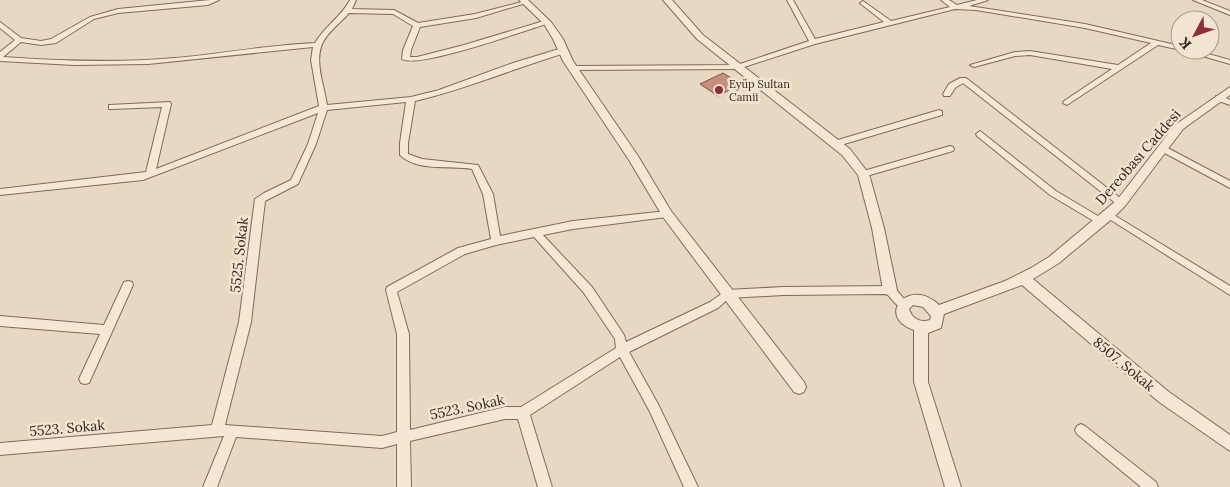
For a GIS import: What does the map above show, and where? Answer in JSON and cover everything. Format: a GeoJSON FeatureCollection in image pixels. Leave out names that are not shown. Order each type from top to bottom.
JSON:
{"type":"FeatureCollection","features":[{"type":"Feature","properties":{"kind":"street"},"geometry":{"type":"LineString","coordinates":[[0,24],[19,40],[41,43],[53,41],[92,18],[118,11],[208,3],[216,0]]}},
{"type":"Feature","properties":{"kind":"street"},"geometry":{"type":"LineString","coordinates":[[323,108],[315,51],[321,37],[348,11],[353,0]]}},
{"type":"Feature","properties":{"kind":"street"},"geometry":{"type":"LineString","coordinates":[[667,0],[687,24],[738,67],[846,152],[863,174],[878,228],[890,290],[904,304]]}},
{"type":"Feature","properties":{"kind":"street"},"geometry":{"type":"LineString","coordinates":[[790,0],[813,42]]}},
{"type":"Feature","properties":{"kind":"street"},"geometry":{"type":"LineString","coordinates":[[944,0],[957,8],[976,8],[1076,25],[1170,45]]}},
{"type":"Feature","properties":{"kind":"street"},"geometry":{"type":"LineString","coordinates":[[574,68],[738,67],[813,42],[985,0]]}},
{"type":"Feature","properties":{"kind":"street"},"geometry":{"type":"LineString","coordinates":[[1196,0],[1230,13]]}},
{"type":"Feature","properties":{"kind":"street"},"geometry":{"type":"LineString","coordinates":[[348,11],[394,12],[417,24],[455,21],[523,1],[547,22],[558,39],[562,51],[634,159],[667,214],[799,387]]}},
{"type":"Feature","properties":{"kind":"street"},"geometry":{"type":"LineString","coordinates":[[863,3],[892,24]]}},
{"type":"Feature","properties":{"kind":"street"},"geometry":{"type":"LineString","coordinates":[[417,24],[407,50],[406,59],[417,59],[466,47],[547,22]]}},
{"type":"Feature","properties":{"kind":"street"},"geometry":{"type":"LineString","coordinates":[[0,58],[19,40]]}},
{"type":"Feature","properties":{"kind":"street"},"geometry":{"type":"LineString","coordinates":[[1067,103],[1158,42]]}},
{"type":"Feature","properties":{"kind":"street"},"geometry":{"type":"LineString","coordinates":[[0,58],[82,64],[141,62],[198,58],[280,46],[318,45]]}},
{"type":"Feature","properties":{"kind":"street"},"geometry":{"type":"LineString","coordinates":[[0,192],[143,177],[323,108],[411,99],[450,89],[516,65],[562,51]]}},
{"type":"Feature","properties":{"kind":"street"},"geometry":{"type":"LineString","coordinates":[[974,65],[1015,54],[1030,53],[1119,68]]}},
{"type":"Feature","properties":{"kind":"street"},"geometry":{"type":"LineString","coordinates":[[947,94],[952,86],[962,80],[1121,203]]}},
{"type":"Feature","properties":{"kind":"street","name":"Dereobası Caddesi"},"geometry":{"type":"LineString","coordinates":[[936,311],[1022,278],[1054,260],[1121,203],[1179,127],[1224,101],[1230,90]]}},
{"type":"Feature","properties":{"kind":"street"},"geometry":{"type":"LineString","coordinates":[[411,99],[404,155],[414,161],[464,164],[475,167],[488,194],[496,241]]}},
{"type":"Feature","properties":{"kind":"street"},"geometry":{"type":"LineString","coordinates":[[112,107],[167,104],[150,175]]}},
{"type":"Feature","properties":{"kind":"street","name":"5525. Sokak"},"geometry":{"type":"LineString","coordinates":[[217,430],[246,322],[260,199],[295,182],[320,121],[323,108]]}},
{"type":"Feature","properties":{"kind":"street"},"geometry":{"type":"LineString","coordinates":[[834,144],[939,113]]}},
{"type":"Feature","properties":{"kind":"street"},"geometry":{"type":"LineString","coordinates":[[980,134],[1053,193],[1105,218],[1230,291]]}},
{"type":"Feature","properties":{"kind":"street"},"geometry":{"type":"LineString","coordinates":[[1162,148],[1230,185]]}},
{"type":"Feature","properties":{"kind":"street"},"geometry":{"type":"LineString","coordinates":[[863,174],[950,149]]}},
{"type":"Feature","properties":{"kind":"street"},"geometry":{"type":"LineString","coordinates":[[404,487],[403,334],[392,290],[462,251],[496,241],[573,225],[667,214]]}},
{"type":"Feature","properties":{"kind":"street"},"geometry":{"type":"LineString","coordinates":[[536,233],[588,290],[620,338],[622,350],[654,408],[691,487]]}},
{"type":"Feature","properties":{"kind":"street","name":"8507. Sokak"},"geometry":{"type":"LineString","coordinates":[[1022,278],[1164,397],[1230,444]]}},
{"type":"Feature","properties":{"kind":"street"},"geometry":{"type":"LineString","coordinates":[[85,379],[128,285]]}},
{"type":"Feature","properties":{"kind":"street"},"geometry":{"type":"LineString","coordinates":[[727,294],[783,291],[890,290]]}},
{"type":"Feature","properties":{"kind":"street","name":"5523. Sokak"},"geometry":{"type":"LineString","coordinates":[[0,449],[217,430],[382,442],[505,413],[523,413],[622,350],[714,305],[727,294]]}},
{"type":"Feature","properties":{"kind":"street"},"geometry":{"type":"LineString","coordinates":[[911,300],[922,301],[936,311],[938,316],[936,324],[927,328],[915,325],[905,318],[902,308],[904,304],[911,300]]}},
{"type":"Feature","properties":{"kind":"street"},"geometry":{"type":"LineString","coordinates":[[0,321],[107,330]]}},
{"type":"Feature","properties":{"kind":"street"},"geometry":{"type":"LineString","coordinates":[[921,327],[921,382],[953,487]]}},
{"type":"Feature","properties":{"kind":"street"},"geometry":{"type":"LineString","coordinates":[[523,413],[545,487]]}},
{"type":"Feature","properties":{"kind":"street"},"geometry":{"type":"LineString","coordinates":[[1081,430],[1151,487]]}},
{"type":"Feature","properties":{"kind":"street"},"geometry":{"type":"LineString","coordinates":[[210,487],[232,432]]}},
{"type":"Feature","properties":{"kind":"building","name":"Eyüp Sultan Camii"},"geometry":{"type":"Polygon","coordinates":[[[723,73],[741,84],[718,96],[700,84],[723,73]]]}},
{"type":"Feature","properties":{"kind":"place","name":"Eyüp Sultan Camii"},"geometry":{"type":"Point","coordinates":[719,90]}}]}
